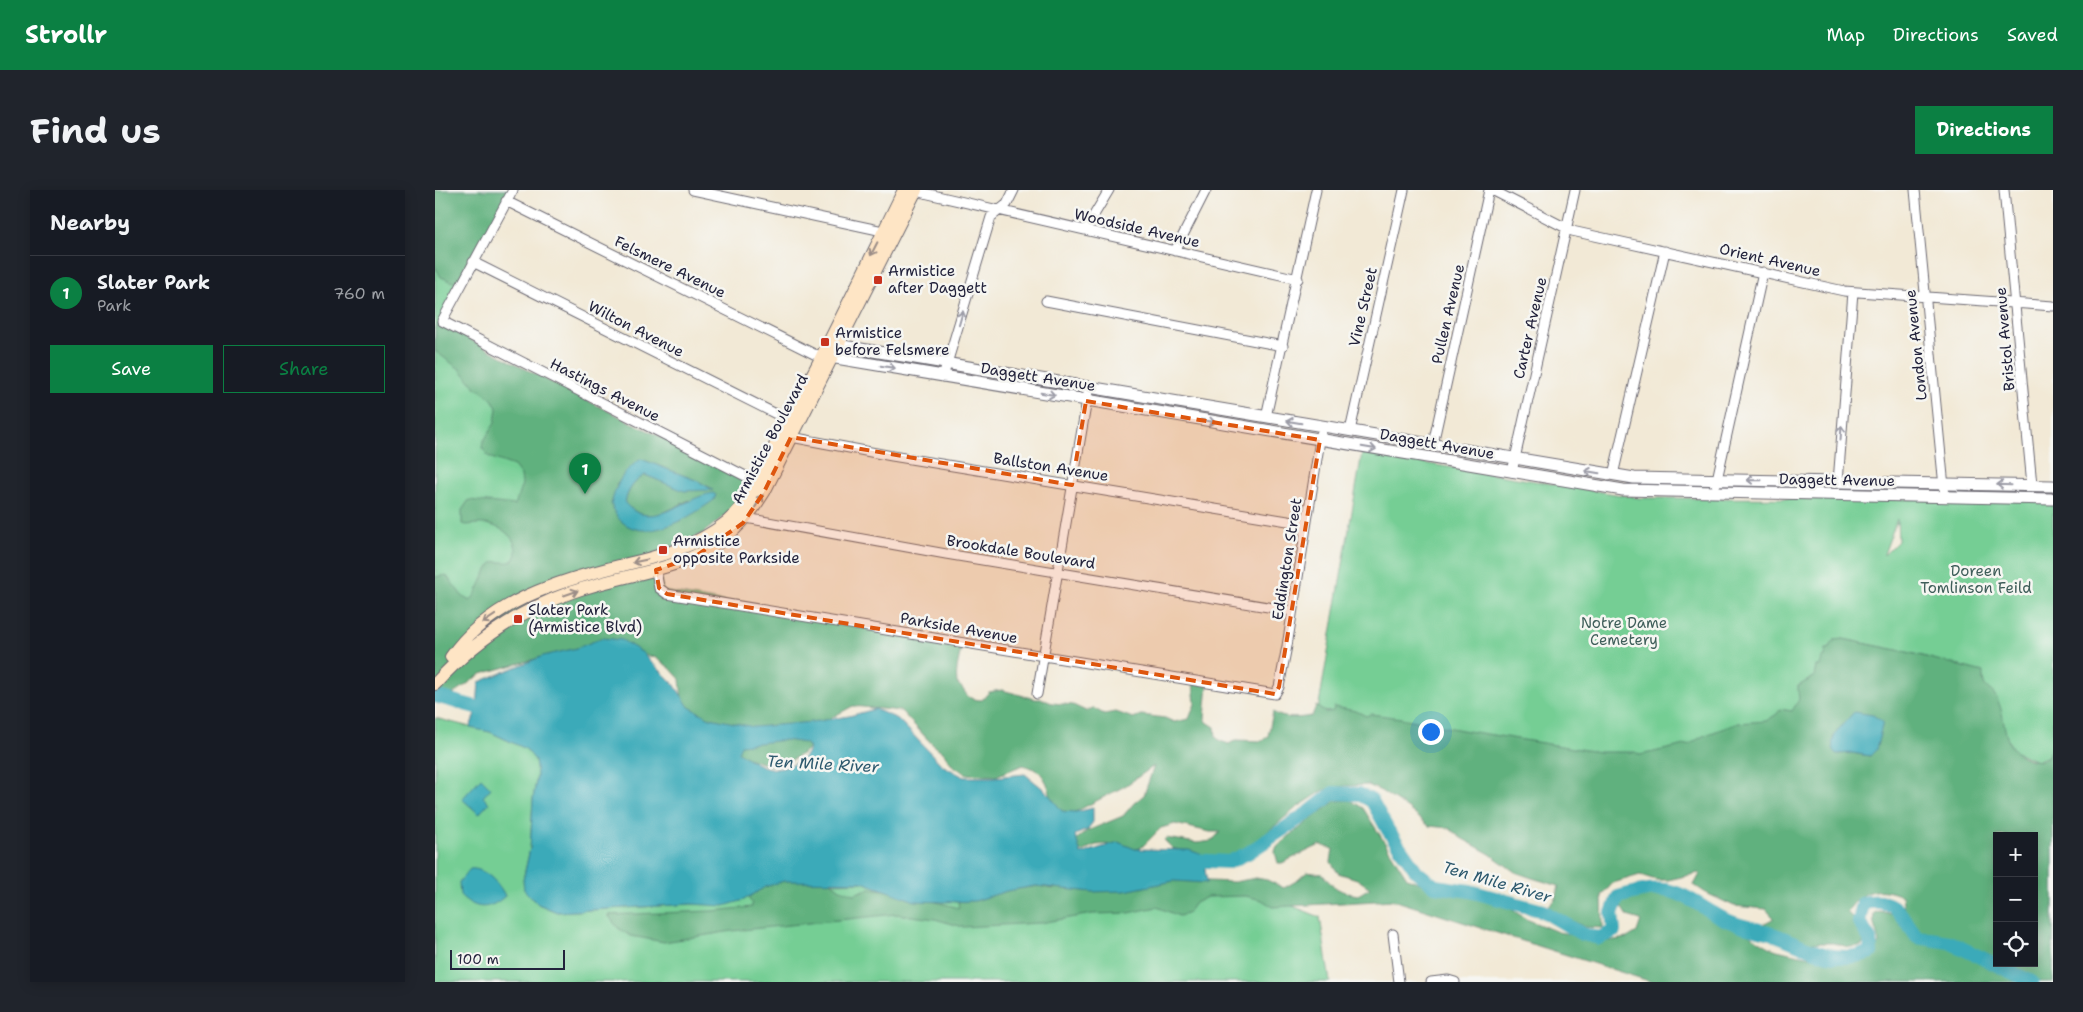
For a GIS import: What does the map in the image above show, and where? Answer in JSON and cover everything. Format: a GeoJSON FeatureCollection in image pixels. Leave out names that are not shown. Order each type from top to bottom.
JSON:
{"type":"FeatureCollection","features":[{"type":"Feature","properties":{"kind":"main road","name":"Armistice Boulevard"},"geometry":{"type":"LineString","coordinates":[[435,684],[467,652],[529,609],[574,592],[656,570],[696,556],[729,534],[747,518],[764,492],[791,437],[883,231],[912,190]]}},
{"type":"Feature","properties":{"kind":"main road","name":"Armistice Boulevard"},"geometry":{"type":"LineString","coordinates":[[435,684],[453,654],[482,624],[496,614],[540,590],[579,576],[672,553],[700,540],[733,516],[748,498],[788,420],[830,350],[912,190]]}},
{"type":"Feature","properties":{"kind":"street"},"geometry":{"type":"LineString","coordinates":[[473,262],[513,190]]}},
{"type":"Feature","properties":{"kind":"street"},"geometry":{"type":"LineString","coordinates":[[693,190],[883,231]]}},
{"type":"Feature","properties":{"kind":"street","name":"Woodside Avenue"},"geometry":{"type":"LineString","coordinates":[[912,190],[1298,279]]}},
{"type":"Feature","properties":{"kind":"street"},"geometry":{"type":"LineString","coordinates":[[943,377],[991,217],[1007,204],[1014,190]]}},
{"type":"Feature","properties":{"kind":"street"},"geometry":{"type":"LineString","coordinates":[[1085,230],[1109,190]]}},
{"type":"Feature","properties":{"kind":"street"},"geometry":{"type":"LineString","coordinates":[[1175,251],[1206,190]]}},
{"type":"Feature","properties":{"kind":"street"},"geometry":{"type":"LineString","coordinates":[[1266,417],[1317,190]]}},
{"type":"Feature","properties":{"kind":"street","name":"Vine Street"},"geometry":{"type":"LineString","coordinates":[[1350,431],[1404,190]]}},
{"type":"Feature","properties":{"kind":"street","name":"Orient Avenue"},"geometry":{"type":"LineString","coordinates":[[1491,190],[1567,228],[1853,292],[2053,306]]}},
{"type":"Feature","properties":{"kind":"street","name":"Pullen Avenue"},"geometry":{"type":"LineString","coordinates":[[1433,444],[1491,190]]}},
{"type":"Feature","properties":{"kind":"street","name":"Carter Avenue"},"geometry":{"type":"LineString","coordinates":[[1512,472],[1575,190]]}},
{"type":"Feature","properties":{"kind":"street","name":"London Avenue"},"geometry":{"type":"LineString","coordinates":[[1915,190],[1945,497]]}},
{"type":"Feature","properties":{"kind":"street","name":"Bristol Avenue"},"geometry":{"type":"LineString","coordinates":[[2004,190],[2032,485]]}},
{"type":"Feature","properties":{"kind":"street","name":"Felsmere Avenue"},"geometry":{"type":"LineString","coordinates":[[506,201],[814,354],[830,350]]}},
{"type":"Feature","properties":{"kind":"street"},"geometry":{"type":"LineString","coordinates":[[1613,475],[1665,251]]}},
{"type":"Feature","properties":{"kind":"street","name":"Hastings Avenue"},"geometry":{"type":"LineString","coordinates":[[473,262],[442,321],[453,329],[757,482]]}},
{"type":"Feature","properties":{"kind":"street","name":"Wilton Avenue"},"geometry":{"type":"LineString","coordinates":[[473,262],[788,420]]}},
{"type":"Feature","properties":{"kind":"street"},"geometry":{"type":"LineString","coordinates":[[1715,493],[1763,272]]}},
{"type":"Feature","properties":{"kind":"street"},"geometry":{"type":"LineString","coordinates":[[1838,482],[1853,292]]}},
{"type":"Feature","properties":{"kind":"street"},"geometry":{"type":"LineString","coordinates":[[1046,300],[1283,346]]}},
{"type":"Feature","properties":{"kind":"street","name":"Daggett Avenue"},"geometry":{"type":"LineString","coordinates":[[830,350],[948,365],[1634,478],[2053,486]]}},
{"type":"Feature","properties":{"kind":"street","name":"Daggett Avenue"},"geometry":{"type":"LineString","coordinates":[[830,350],[943,377],[1632,491],[2053,499]]}},
{"type":"Feature","properties":{"kind":"street"},"geometry":{"type":"LineString","coordinates":[[1037,694],[1089,388]]}},
{"type":"Feature","properties":{"kind":"street","name":"Eddington Street"},"geometry":{"type":"LineString","coordinates":[[1275,694],[1279,687],[1322,426]]}},
{"type":"Feature","properties":{"kind":"street","name":"Ballston Avenue"},"geometry":{"type":"LineString","coordinates":[[791,437],[1307,524]]}},
{"type":"Feature","properties":{"kind":"street","name":"Brookdale Boulevard"},"geometry":{"type":"LineString","coordinates":[[747,518],[855,539],[1292,611]]}},
{"type":"Feature","properties":{"kind":"street","name":"Parkside Avenue"},"geometry":{"type":"LineString","coordinates":[[656,570],[659,588],[667,594],[1275,694]]}},
{"type":"Feature","properties":{"kind":"street"},"geometry":{"type":"LineString","coordinates":[[1393,934],[1399,982]]}},
{"type":"Feature","properties":{"kind":"street"},"geometry":{"type":"LineString","coordinates":[[1431,982],[1448,980],[1455,982]]}},
{"type":"Feature","properties":{"kind":"highlighted area"},"geometry":{"type":"Polygon","coordinates":[[[1086,401],[1320,440],[1279,687],[1275,694],[667,594],[659,588],[656,570],[696,556],[743,523],[764,492],[791,437],[1072,485],[1086,401]]]}},
{"type":"Feature","properties":{"kind":"green space"},"geometry":{"type":"Polygon","coordinates":[[[435,190],[454,282],[458,284],[439,326],[743,482],[435,669],[435,190]]]}},
{"type":"Feature","properties":{"kind":"green space"},"geometry":{"type":"Polygon","coordinates":[[[435,190],[514,190],[458,284],[441,277],[435,266],[435,190]]]}},
{"type":"Feature","properties":{"kind":"green space"},"geometry":{"type":"Polygon","coordinates":[[[440,324],[566,390],[752,482],[740,503],[702,534],[656,553],[663,591],[962,643],[957,667],[957,683],[969,697],[976,699],[982,700],[989,692],[1002,690],[1052,703],[1073,705],[1086,711],[1093,708],[1104,714],[1116,712],[1133,718],[1141,715],[1165,718],[1174,722],[1189,719],[1195,704],[1193,682],[1208,684],[1205,718],[1207,722],[1215,727],[1216,737],[1220,741],[1229,744],[1236,740],[1262,741],[1268,736],[1273,712],[1287,717],[1307,717],[1312,716],[1316,706],[1326,713],[1333,711],[1334,707],[1356,711],[1366,716],[1371,714],[1401,718],[1598,752],[1635,752],[1640,755],[1690,744],[1703,736],[1738,723],[1766,721],[1777,714],[1780,709],[1792,711],[1799,699],[1798,686],[1814,677],[1816,666],[1820,666],[1822,658],[1825,657],[1826,649],[1829,649],[1834,640],[1843,639],[1907,652],[1983,672],[1985,686],[1996,697],[2003,716],[2006,734],[2014,749],[2032,760],[2043,760],[2053,745],[2053,982],[1652,982],[1393,900],[1273,907],[1262,900],[1246,896],[1207,897],[1195,903],[1187,914],[1179,916],[1157,907],[1129,913],[1092,914],[1040,923],[963,927],[935,919],[896,914],[732,931],[664,942],[631,936],[618,928],[608,915],[713,911],[752,907],[752,903],[737,884],[737,869],[827,879],[840,889],[854,894],[870,888],[898,892],[959,908],[957,896],[1039,886],[1052,889],[1080,884],[1199,878],[1208,881],[1234,882],[1256,878],[1267,880],[1284,888],[1307,872],[1322,874],[1337,889],[1358,895],[1370,888],[1357,879],[1338,873],[1331,862],[1333,849],[1320,845],[1282,863],[1278,863],[1275,852],[1276,848],[1288,837],[1335,801],[1350,800],[1363,808],[1407,878],[1447,893],[1501,902],[1526,919],[1558,932],[1608,941],[1627,938],[1637,932],[1641,920],[1627,916],[1618,902],[1630,894],[1645,891],[1682,902],[1712,915],[1777,950],[1809,957],[1818,957],[1829,953],[1838,953],[1856,958],[1866,956],[1879,943],[1874,925],[1874,913],[1880,911],[1894,915],[1907,931],[1914,932],[1915,923],[1904,910],[1902,896],[1885,891],[1870,892],[1858,899],[1847,912],[1867,932],[1862,946],[1849,947],[1833,943],[1806,943],[1768,933],[1763,924],[1774,918],[1766,909],[1734,906],[1706,893],[1694,885],[1699,873],[1668,880],[1656,880],[1640,875],[1613,883],[1602,895],[1603,928],[1585,927],[1546,909],[1556,899],[1559,886],[1515,872],[1490,854],[1461,838],[1449,828],[1429,826],[1407,808],[1368,785],[1345,786],[1324,790],[1295,809],[1246,850],[1232,858],[1218,859],[1172,848],[1164,840],[1166,838],[1197,843],[1212,841],[1220,832],[1210,832],[1175,824],[1161,828],[1142,847],[1124,854],[1111,844],[1096,845],[1063,861],[1073,842],[1087,831],[1123,816],[1144,795],[1154,766],[1125,786],[1058,821],[1050,804],[1046,782],[1037,770],[1023,765],[996,776],[967,774],[953,766],[943,752],[932,744],[901,711],[853,706],[825,721],[817,737],[806,751],[785,764],[768,765],[738,755],[683,712],[680,679],[670,668],[656,658],[640,653],[625,642],[600,638],[574,653],[546,656],[481,674],[449,697],[436,697],[435,577],[446,575],[463,597],[470,601],[491,564],[493,562],[510,562],[516,553],[513,540],[500,528],[483,524],[462,524],[462,510],[469,500],[515,505],[522,484],[521,475],[514,466],[489,457],[482,448],[483,442],[495,423],[497,408],[492,399],[474,386],[461,370],[435,351],[435,327],[440,324]],[[641,459],[616,485],[636,529],[689,500],[664,512],[648,515],[640,514],[625,503],[627,494],[634,483],[641,477],[645,475],[664,482],[711,488],[641,459]],[[1833,737],[1837,754],[1852,753],[1870,756],[1833,737]]]}},
{"type":"Feature","properties":{"kind":"green space","name":"Notre Dame Cemetery"},"geometry":{"type":"Polygon","coordinates":[[[1362,453],[1640,498],[2053,499],[2053,745],[2048,756],[2037,761],[2014,751],[2005,735],[1990,692],[1983,683],[1983,677],[1920,655],[1843,639],[1800,717],[1635,769],[1318,710],[1362,453]],[[1897,519],[1884,555],[1898,541],[1897,519]]]}},
{"type":"Feature","properties":{"kind":"green space"},"geometry":{"type":"Polygon","coordinates":[[[435,718],[490,732],[526,749],[535,759],[537,775],[533,799],[530,849],[523,880],[538,904],[557,912],[691,904],[724,905],[765,887],[830,883],[862,882],[915,901],[1036,886],[1057,888],[1242,886],[1320,917],[1330,982],[435,982],[435,718]]]}},
{"type":"Feature","properties":{"kind":"water"},"geometry":{"type":"Polygon","coordinates":[[[641,459],[698,481],[713,490],[684,491],[645,475],[634,483],[626,499],[625,503],[635,511],[646,515],[657,514],[713,493],[716,495],[714,500],[693,514],[667,526],[653,530],[641,530],[629,526],[618,518],[611,504],[621,478],[641,459]]]}},
{"type":"Feature","properties":{"kind":"water"},"geometry":{"type":"Polygon","coordinates":[[[602,638],[622,640],[643,653],[674,684],[689,707],[710,718],[754,727],[812,722],[849,716],[875,709],[898,719],[942,765],[964,777],[995,777],[1025,774],[1046,791],[1062,811],[1076,812],[1093,808],[1093,822],[1087,830],[1075,835],[1081,854],[1118,842],[1135,849],[1189,850],[1203,855],[1207,883],[1174,881],[1125,891],[1092,892],[1036,886],[1007,891],[975,901],[943,902],[915,901],[862,882],[784,881],[765,887],[744,900],[724,906],[691,904],[557,912],[538,904],[524,890],[523,880],[530,849],[533,799],[537,775],[535,760],[526,749],[490,732],[470,728],[477,707],[479,682],[543,656],[577,648],[602,638]],[[785,740],[741,745],[738,752],[759,765],[781,768],[799,761],[806,755],[809,748],[805,743],[785,740]]]}},
{"type":"Feature","properties":{"kind":"water"},"geometry":{"type":"Polygon","coordinates":[[[1854,712],[1873,715],[1883,722],[1876,750],[1870,756],[1852,753],[1837,754],[1833,749],[1834,737],[1854,712]]]}},
{"type":"Feature","properties":{"kind":"water"},"geometry":{"type":"Polygon","coordinates":[[[481,778],[491,788],[483,797],[489,803],[479,814],[462,799],[481,778]]]}},
{"type":"Feature","properties":{"kind":"water"},"geometry":{"type":"Polygon","coordinates":[[[470,869],[481,871],[491,877],[505,896],[488,906],[482,907],[471,904],[460,895],[459,882],[470,869]]]}},
{"type":"Feature","properties":{"kind":"waterway","name":"Ten Mile River"},"geometry":{"type":"LineString","coordinates":[[435,696],[494,712]]}},
{"type":"Feature","properties":{"kind":"waterway","name":"Ten Mile River"},"geometry":{"type":"LineString","coordinates":[[1187,860],[1229,862],[1248,853],[1312,810],[1333,793],[1359,794],[1372,801],[1388,830],[1417,872],[1435,886],[1470,891],[1543,911],[1582,934],[1599,938],[1614,931],[1612,913],[1618,897],[1647,890],[1664,890],[1689,899],[1729,921],[1773,934],[1820,953],[1844,957],[1857,956],[1871,952],[1870,939],[1859,922],[1863,903],[1874,902],[1890,905],[1896,909],[1917,937],[1949,942],[2032,982]]}},
{"type":"Feature","properties":{"kind":"place","name":"Armistice after Daggett"},"geometry":{"type":"Point","coordinates":[878,280]}},
{"type":"Feature","properties":{"kind":"place","name":"Armistice before Felsmere"},"geometry":{"type":"Point","coordinates":[825,342]}},
{"type":"Feature","properties":{"kind":"place","name":"Slater Park"},"geometry":{"type":"Point","coordinates":[585,494]}},
{"type":"Feature","properties":{"kind":"place","name":"Armistice opposite Parkside"},"geometry":{"type":"Point","coordinates":[663,550]}},
{"type":"Feature","properties":{"kind":"place","name":"Slater Park (Armistice Blvd)"},"geometry":{"type":"Point","coordinates":[518,619]}},
{"type":"Feature","properties":{"kind":"park label","name":"Doreen Tomlinson Feild"},"geometry":{"type":"Point","coordinates":[1976,580]}}]}
